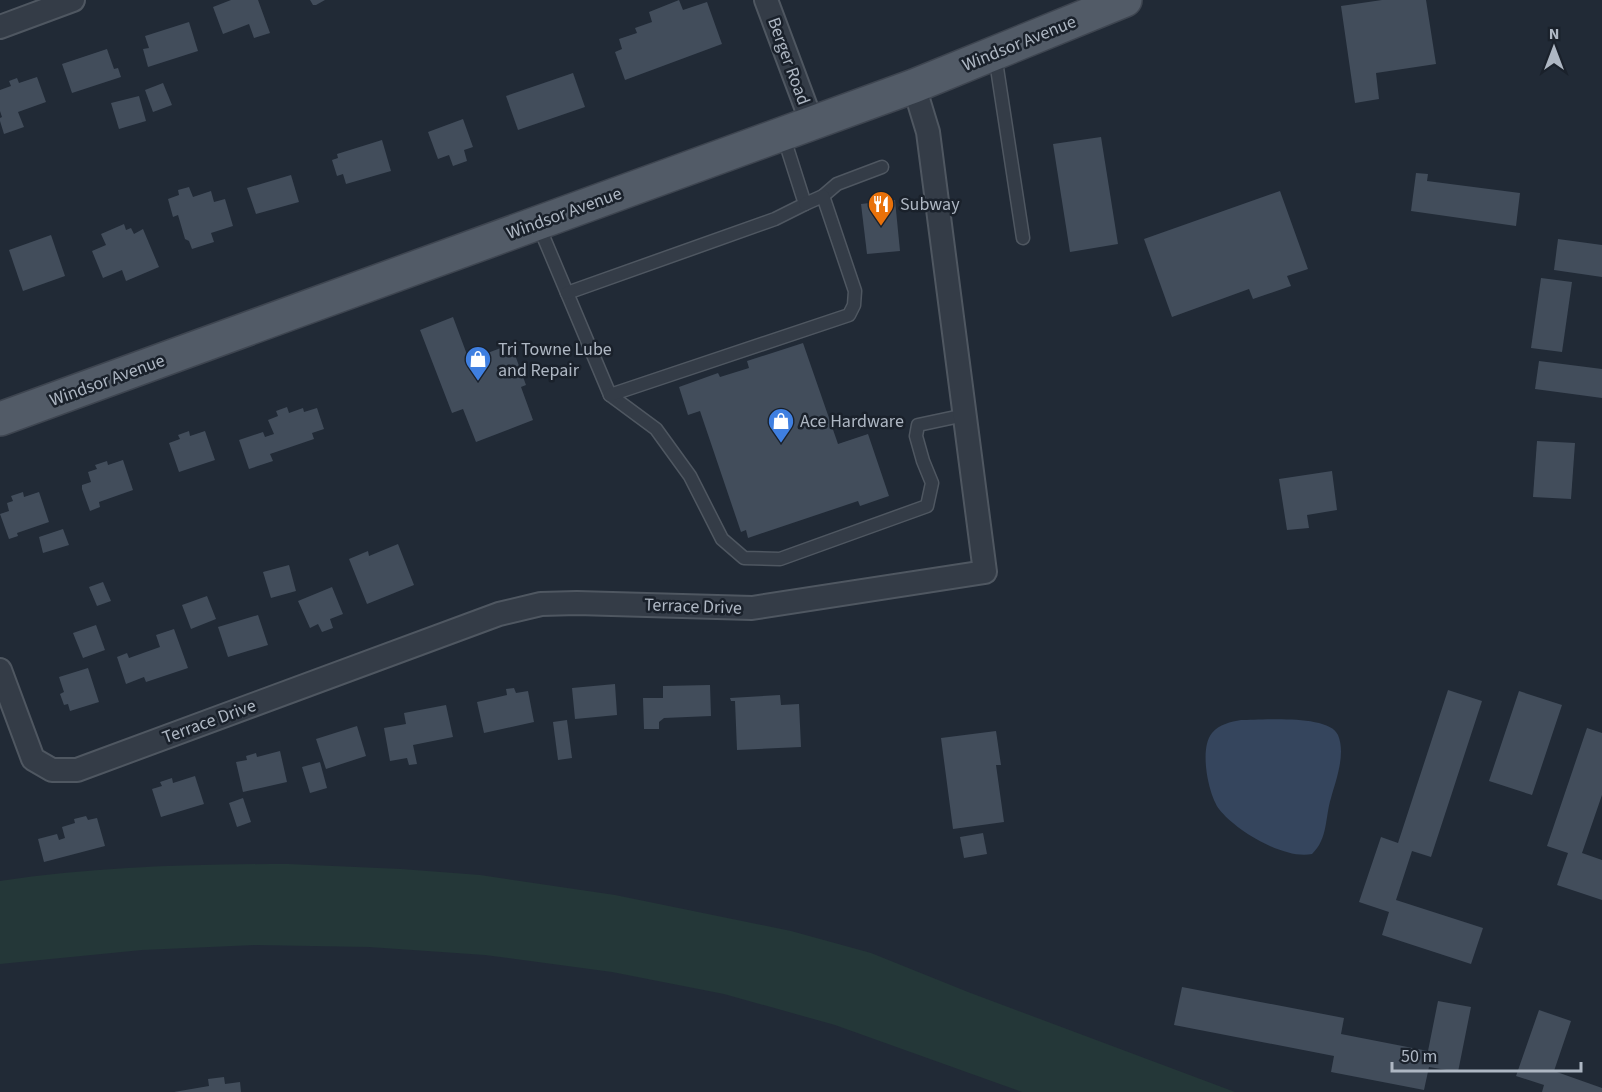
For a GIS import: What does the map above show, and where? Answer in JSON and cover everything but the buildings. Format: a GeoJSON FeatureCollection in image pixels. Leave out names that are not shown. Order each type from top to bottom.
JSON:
{"type":"FeatureCollection","features":[{"type":"Feature","properties":{"kind":"main road","name":"Windsor Avenue"},"geometry":{"type":"LineString","coordinates":[[0,419],[914,86],[1125,0]]}},
{"type":"Feature","properties":{"kind":"street"},"geometry":{"type":"LineString","coordinates":[[0,27],[74,0]]}},
{"type":"Feature","properties":{"kind":"street","name":"Berger Road"},"geometry":{"type":"LineString","coordinates":[[766,0],[797,128]]}},
{"type":"Feature","properties":{"kind":"street","name":"Terrace Drive"},"geometry":{"type":"LineString","coordinates":[[0,669],[33,759],[52,770],[77,770],[499,614],[541,604],[752,608],[985,572],[928,132],[914,86]]}},
{"type":"Feature","properties":{"kind":"lane"},"geometry":{"type":"LineString","coordinates":[[994,53],[1023,238]]}},
{"type":"Feature","properties":{"kind":"lane"},"geometry":{"type":"LineString","coordinates":[[797,128],[805,204]]}},
{"type":"Feature","properties":{"kind":"lane"},"geometry":{"type":"LineString","coordinates":[[567,293],[775,219],[823,196],[837,184],[882,167]]}},
{"type":"Feature","properties":{"kind":"lane"},"geometry":{"type":"LineString","coordinates":[[610,395],[849,315],[854,305],[855,291],[823,196]]}},
{"type":"Feature","properties":{"kind":"lane"},"geometry":{"type":"LineString","coordinates":[[537,223],[610,395],[656,429],[690,476],[722,539],[744,558],[780,559],[927,506],[932,483],[922,461],[916,436],[918,425],[965,415]]}},
{"type":"Feature","properties":{"kind":"shaded area"},"geometry":{"type":"Polygon","coordinates":[[[288,864],[480,875],[615,895],[791,931],[871,953],[968,992],[1235,1092],[1022,1092],[835,1025],[724,994],[612,972],[485,955],[369,947],[255,945],[142,950],[0,964],[0,881],[72,872],[144,867],[288,864]]]}},
{"type":"Feature","properties":{"kind":"water"},"geometry":{"type":"Polygon","coordinates":[[[1241,720],[1309,721],[1332,728],[1338,735],[1341,750],[1339,767],[1321,842],[1312,854],[1301,855],[1288,852],[1261,842],[1236,826],[1215,802],[1206,771],[1208,740],[1218,727],[1241,720]]]}},
{"type":"Feature","properties":{"kind":"place","name":"Subway"},"geometry":{"type":"Point","coordinates":[881,227]}},
{"type":"Feature","properties":{"kind":"place","name":"Tri Towne Lube and Repair"},"geometry":{"type":"Point","coordinates":[478,382]}},
{"type":"Feature","properties":{"kind":"place","name":"Ace Hardware"},"geometry":{"type":"Point","coordinates":[781,444]}}]}
